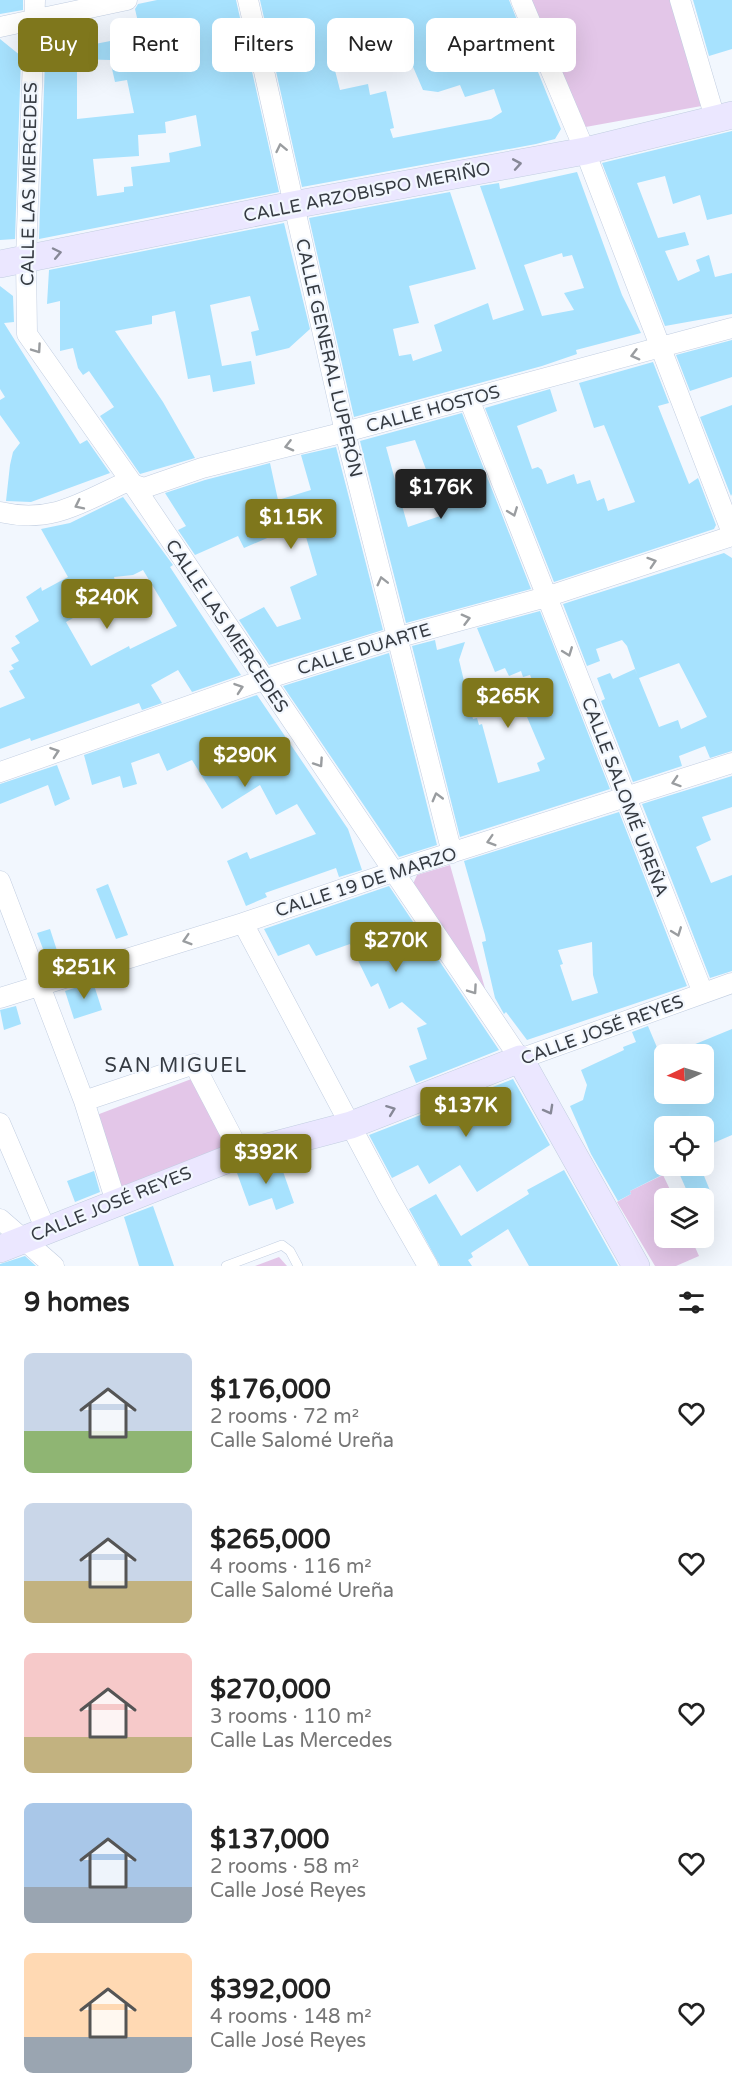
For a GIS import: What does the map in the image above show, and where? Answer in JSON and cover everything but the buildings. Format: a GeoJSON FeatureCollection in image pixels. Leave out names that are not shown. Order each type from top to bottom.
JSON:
{"type":"FeatureCollection","features":[{"type":"Feature","properties":{"kind":"main road","name":"CALLE ARZOBISPO MERIÑO"},"geometry":{"type":"LineString","coordinates":[[13,261],[293,205],[585,152],[724,116]]}},
{"type":"Feature","properties":{"kind":"main road","name":"CALLE JOSÉ REYES"},"geometry":{"type":"LineString","coordinates":[[23,1239],[241,1154],[351,1125],[520,1059]]}},
{"type":"Feature","properties":{"kind":"main road","name":"CALLE LAS MERCEDES"},"geometry":{"type":"LineString","coordinates":[[520,1059],[636,1266]]}},
{"type":"Feature","properties":{"kind":"street","name":"CALLE LAS MERCEDES"},"geometry":{"type":"LineString","coordinates":[[34,18],[35,0]]}},
{"type":"Feature","properties":{"kind":"street"},"geometry":{"type":"LineString","coordinates":[[47,18],[127,0]]}},
{"type":"Feature","properties":{"kind":"street","name":"CALLE GENERAL LUPERÓN"},"geometry":{"type":"LineString","coordinates":[[248,0],[345,432],[452,853]]}},
{"type":"Feature","properties":{"kind":"street"},"geometry":{"type":"LineString","coordinates":[[521,0],[585,152],[732,534]]}},
{"type":"Feature","properties":{"kind":"street"},"geometry":{"type":"LineString","coordinates":[[680,0],[724,116]]}},
{"type":"Feature","properties":{"kind":"street"},"geometry":{"type":"LineString","coordinates":[[0,27],[18,24]]}},
{"type":"Feature","properties":{"kind":"street","name":"CALLE LAS MERCEDES"},"geometry":{"type":"LineString","coordinates":[[30,72],[13,261],[27,334],[132,483],[520,1059]]}},
{"type":"Feature","properties":{"kind":"street","name":"CALLE HOSTOS"},"geometry":{"type":"LineString","coordinates":[[0,512],[44,516],[65,512],[126,482],[144,488],[202,468],[661,348],[732,327]]}},
{"type":"Feature","properties":{"kind":"street","name":"CALLE SALOMÉ UREÑA"},"geometry":{"type":"LineString","coordinates":[[469,399],[703,993]]}},
{"type":"Feature","properties":{"kind":"street","name":"CALLE DUARTE"},"geometry":{"type":"LineString","coordinates":[[0,772],[264,680],[396,638],[546,597],[732,534]]}},
{"type":"Feature","properties":{"kind":"street","name":"CALLE 19 DE MARZO"},"geometry":{"type":"LineString","coordinates":[[0,998],[243,923],[452,853],[732,764]]}},
{"type":"Feature","properties":{"kind":"street"},"geometry":{"type":"LineString","coordinates":[[0,881],[42,985],[84,1101],[116,1202]]}},
{"type":"Feature","properties":{"kind":"street"},"geometry":{"type":"LineString","coordinates":[[243,923],[428,1266]]}},
{"type":"Feature","properties":{"kind":"street","name":"CALLE JOSÉ REYES"},"geometry":{"type":"LineString","coordinates":[[520,1059],[732,983]]}},
{"type":"Feature","properties":{"kind":"street"},"geometry":{"type":"LineString","coordinates":[[84,1101],[194,1064],[241,1154]]}},
{"type":"Feature","properties":{"kind":"street"},"geometry":{"type":"LineString","coordinates":[[0,1123],[23,1239]]}},
{"type":"Feature","properties":{"kind":"street"},"geometry":{"type":"LineString","coordinates":[[0,1219],[54,1266]]}},
{"type":"Feature","properties":{"kind":"lane"},"geometry":{"type":"LineString","coordinates":[[226,1266],[282,1245],[290,1251],[298,1266]]}},
{"type":"Feature","properties":{"kind":"shaded area"},"geometry":{"type":"Polygon","coordinates":[[[530,0],[690,0],[718,103],[580,128],[558,72],[576,72],[576,18],[537,18],[530,0]]]}},
{"type":"Feature","properties":{"kind":"shaded area"},"geometry":{"type":"Polygon","coordinates":[[[450,865],[486,992],[413,884],[417,875],[450,865]]]}},
{"type":"Feature","properties":{"kind":"shaded area"},"geometry":{"type":"Polygon","coordinates":[[[194,1078],[227,1147],[119,1193],[94,1116],[194,1078]]]}},
{"type":"Feature","properties":{"kind":"shaded area"},"geometry":{"type":"Polygon","coordinates":[[[663,1176],[669,1188],[654,1188],[654,1248],[695,1248],[699,1256],[676,1266],[655,1266],[617,1202],[631,1194],[630,1191],[663,1176]]]}},
{"type":"Feature","properties":{"kind":"shaded area"},"geometry":{"type":"Polygon","coordinates":[[[279,1257],[287,1266],[255,1266],[279,1257]]]}},
{"type":"Feature","properties":{"kind":"district","name":"SAN MIGUEL"},"geometry":{"type":"Point","coordinates":[176,1065]}}]}
